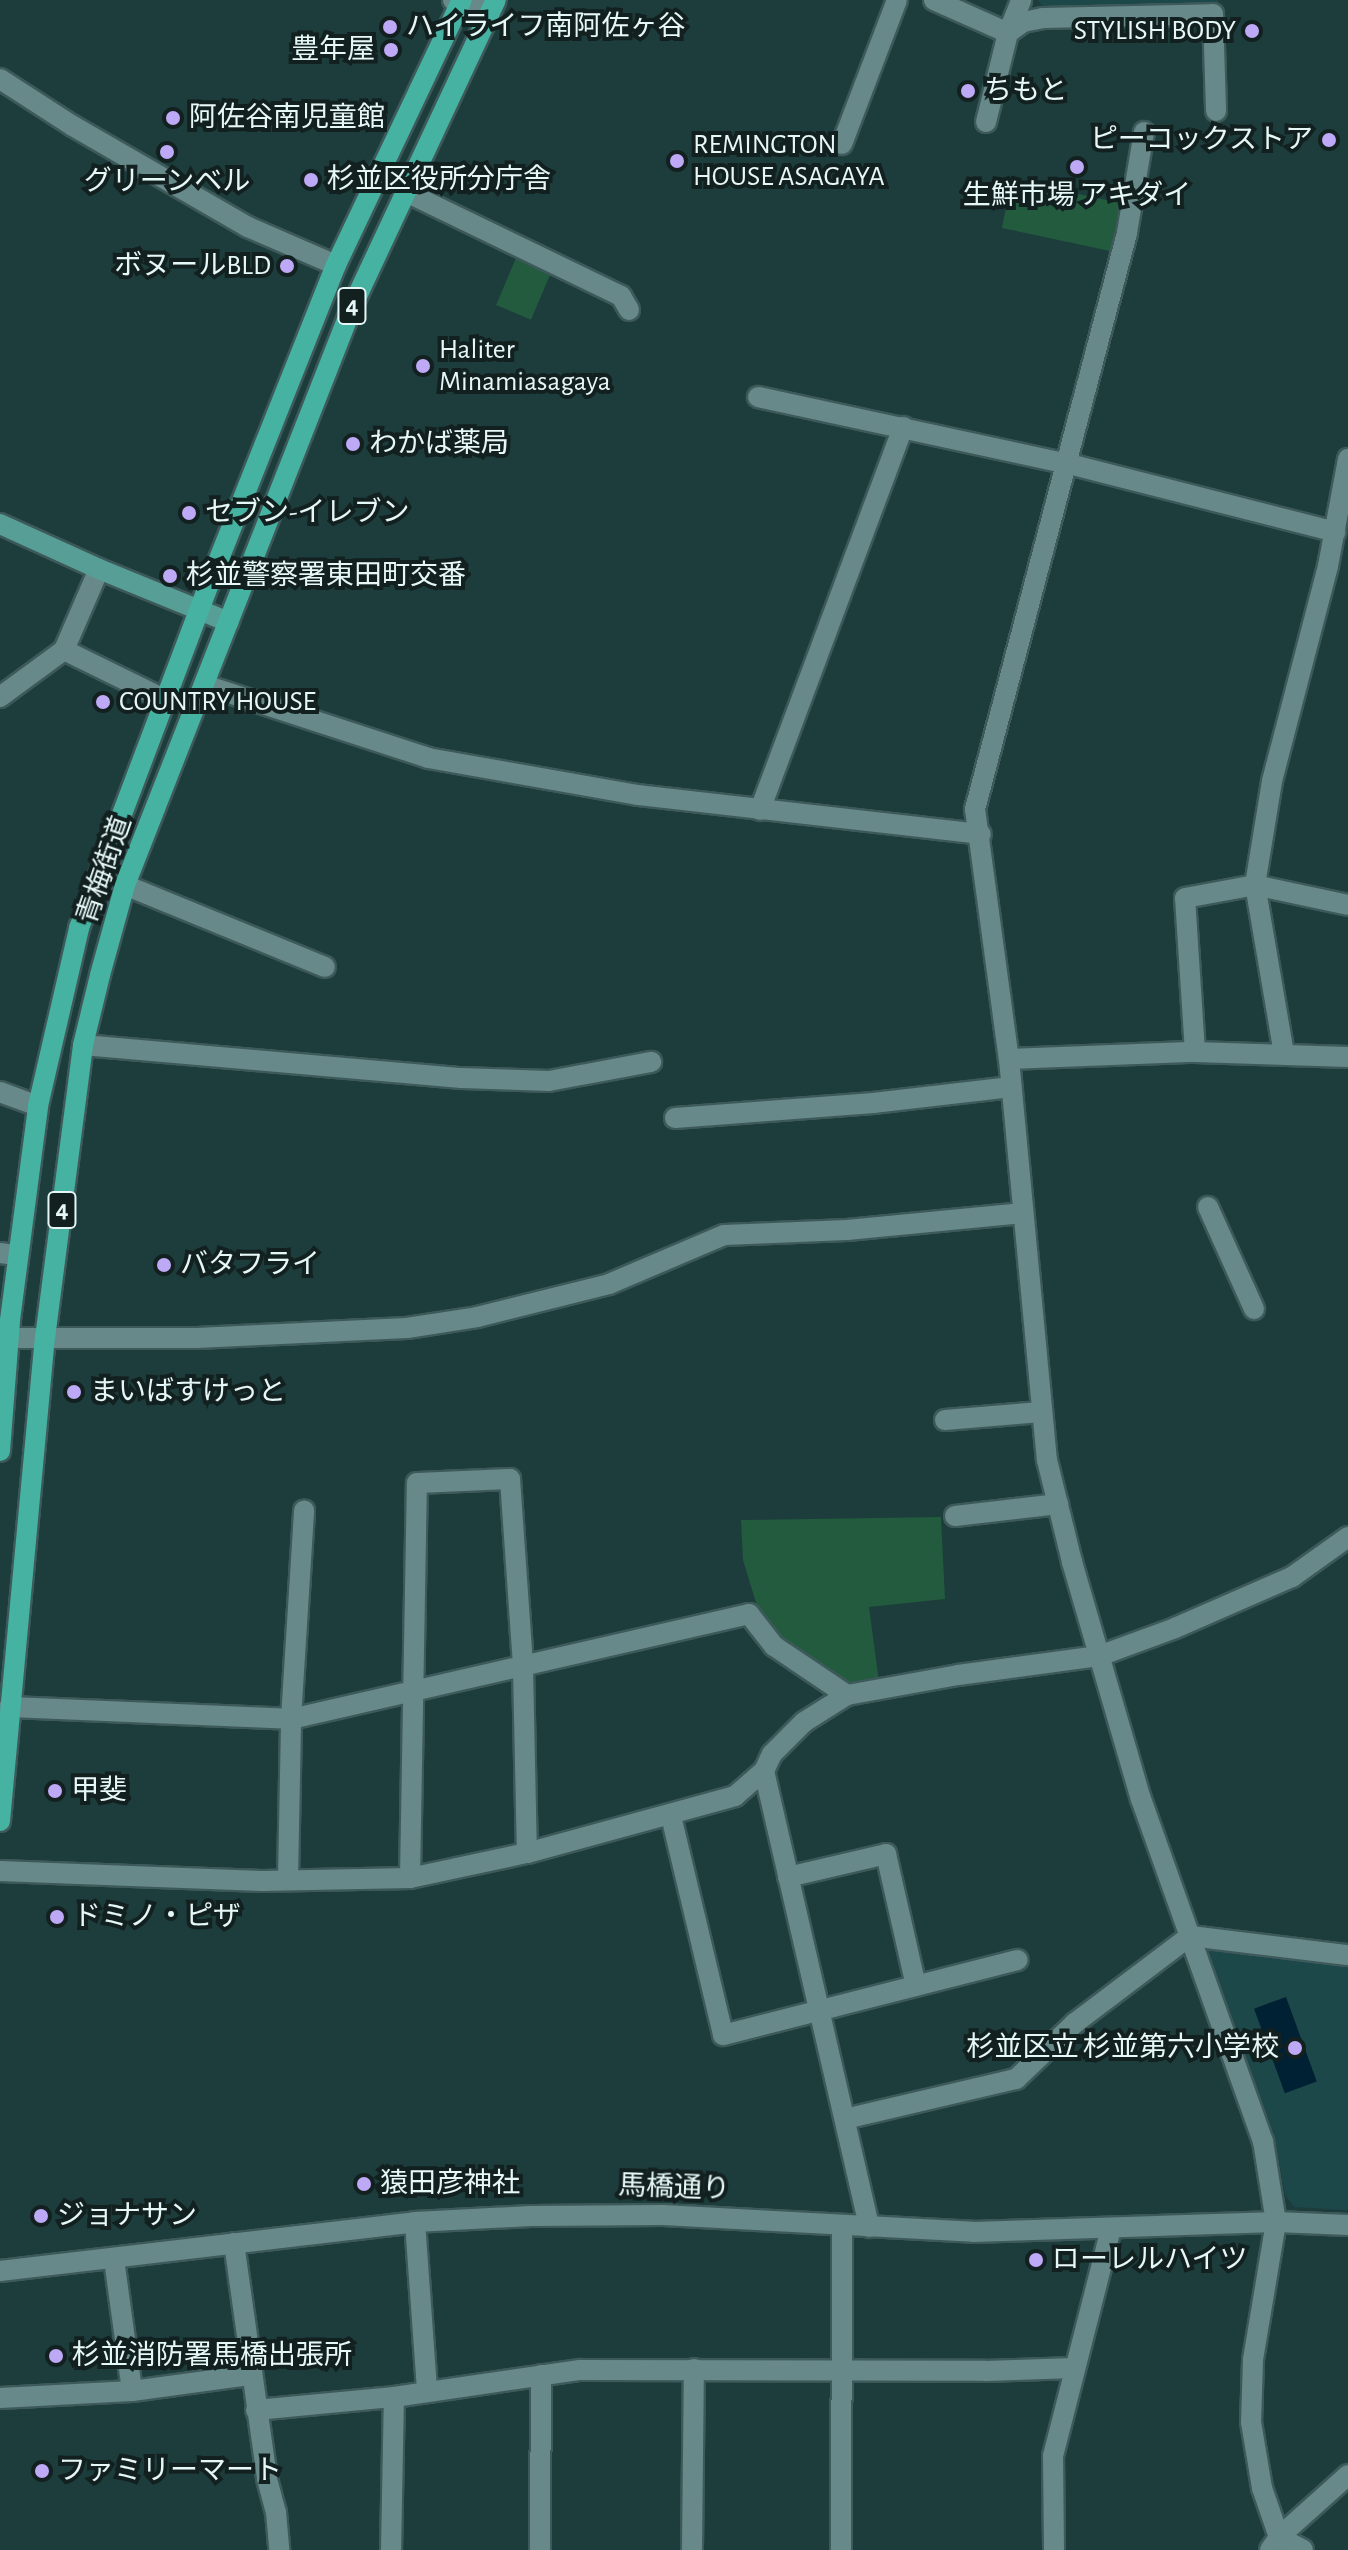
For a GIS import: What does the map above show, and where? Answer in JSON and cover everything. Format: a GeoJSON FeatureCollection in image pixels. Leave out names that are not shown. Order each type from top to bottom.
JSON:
{"type":"FeatureCollection","features":[{"type":"Feature","properties":{"kind":"main road","name":"青梅街道"},"geometry":{"type":"LineString","coordinates":[[0,1821],[45,1338],[83,1045],[125,885],[352,307],[496,0]]}},
{"type":"Feature","properties":{"kind":"main road","name":"青梅街道"},"geometry":{"type":"LineString","coordinates":[[0,1451],[8,1338],[8,1254],[79,928],[199,611],[336,265],[458,1]]}},
{"type":"Feature","properties":{"kind":"main road"},"geometry":{"type":"LineString","coordinates":[[0,524],[99,569],[229,622]]}},
{"type":"Feature","properties":{"kind":"street"},"geometry":{"type":"LineString","coordinates":[[458,1],[485,0]]}},
{"type":"Feature","properties":{"kind":"street"},"geometry":{"type":"LineString","coordinates":[[842,144],[897,0]]}},
{"type":"Feature","properties":{"kind":"street"},"geometry":{"type":"LineString","coordinates":[[934,0],[1008,33]]}},
{"type":"Feature","properties":{"kind":"street"},"geometry":{"type":"LineString","coordinates":[[986,122],[1008,33],[1021,0]]}},
{"type":"Feature","properties":{"kind":"street"},"geometry":{"type":"LineString","coordinates":[[1008,33],[1023,22],[1043,18],[1213,14],[1216,111]]}},
{"type":"Feature","properties":{"kind":"street"},"geometry":{"type":"LineString","coordinates":[[2,84],[248,227],[336,265]]}},
{"type":"Feature","properties":{"kind":"street"},"geometry":{"type":"LineString","coordinates":[[1144,132],[1127,233],[1101,324],[1069,464],[975,809],[981,834],[1009,1059],[1041,1412],[1058,1504],[1141,1799],[1263,2141],[1276,2222],[1253,2360],[1251,2422],[1274,2543]]}},
{"type":"Feature","properties":{"kind":"street"},"geometry":{"type":"LineString","coordinates":[[404,191],[621,296],[629,310]]}},
{"type":"Feature","properties":{"kind":"street"},"geometry":{"type":"LineString","coordinates":[[758,397],[1069,464],[1335,532]]}},
{"type":"Feature","properties":{"kind":"street"},"geometry":{"type":"LineString","coordinates":[[760,810],[903,427]]}},
{"type":"Feature","properties":{"kind":"street"},"geometry":{"type":"LineString","coordinates":[[1284,1054],[1255,885],[1272,781],[1335,532],[1348,459]]}},
{"type":"Feature","properties":{"kind":"street"},"geometry":{"type":"LineString","coordinates":[[0,697],[64,650],[99,569]]}},
{"type":"Feature","properties":{"kind":"street"},"geometry":{"type":"LineString","coordinates":[[64,650],[166,700]]}},
{"type":"Feature","properties":{"kind":"street"},"geometry":{"type":"LineString","coordinates":[[205,685],[428,758],[628,793],[981,834]]}},
{"type":"Feature","properties":{"kind":"street"},"geometry":{"type":"LineString","coordinates":[[125,885],[325,967]]}},
{"type":"Feature","properties":{"kind":"street"},"geometry":{"type":"LineString","coordinates":[[1195,1052],[1185,898],[1255,885],[1348,905]]}},
{"type":"Feature","properties":{"kind":"street"},"geometry":{"type":"LineString","coordinates":[[83,1045],[462,1078],[549,1081],[651,1062]]}},
{"type":"Feature","properties":{"kind":"street"},"geometry":{"type":"LineString","coordinates":[[1009,1059],[1195,1052],[1348,1057]]}},
{"type":"Feature","properties":{"kind":"street"},"geometry":{"type":"LineString","coordinates":[[675,1118],[873,1103],[1011,1087]]}},
{"type":"Feature","properties":{"kind":"street"},"geometry":{"type":"LineString","coordinates":[[0,1092],[38,1106]]}},
{"type":"Feature","properties":{"kind":"street"},"geometry":{"type":"LineString","coordinates":[[1208,1207],[1254,1309]]}},
{"type":"Feature","properties":{"kind":"street"},"geometry":{"type":"LineString","coordinates":[[8,1338],[197,1338],[407,1328],[477,1317],[609,1284],[724,1235],[847,1230],[1023,1213]]}},
{"type":"Feature","properties":{"kind":"street"},"geometry":{"type":"LineString","coordinates":[[945,1420],[1041,1412]]}},
{"type":"Feature","properties":{"kind":"street"},"geometry":{"type":"LineString","coordinates":[[410,1878],[417,1483],[510,1479],[523,1667],[527,1853]]}},
{"type":"Feature","properties":{"kind":"street"},"geometry":{"type":"LineString","coordinates":[[955,1516],[1058,1504]]}},
{"type":"Feature","properties":{"kind":"street"},"geometry":{"type":"LineString","coordinates":[[288,1880],[291,1719],[304,1510]]}},
{"type":"Feature","properties":{"kind":"street"},"geometry":{"type":"LineString","coordinates":[[0,1871],[288,1880],[410,1878],[527,1853],[735,1796],[764,1771],[772,1754],[804,1722],[847,1695],[958,1675],[1099,1656],[1184,1624],[1292,1577],[1348,1537]]}},
{"type":"Feature","properties":{"kind":"street"},"geometry":{"type":"LineString","coordinates":[[9,1707],[291,1719],[749,1614],[774,1646],[847,1695]]}},
{"type":"Feature","properties":{"kind":"street"},"geometry":{"type":"LineString","coordinates":[[764,1771],[869,2227]]}},
{"type":"Feature","properties":{"kind":"street"},"geometry":{"type":"LineString","coordinates":[[671,1816],[723,2035],[1018,1960]]}},
{"type":"Feature","properties":{"kind":"street"},"geometry":{"type":"LineString","coordinates":[[788,1877],[886,1854],[916,1986]]}},
{"type":"Feature","properties":{"kind":"street"},"geometry":{"type":"LineString","coordinates":[[845,2119],[1016,2079],[1075,2023],[1190,1936],[1348,1955]]}},
{"type":"Feature","properties":{"kind":"street","name":"馬橋通り"},"geometry":{"type":"LineString","coordinates":[[0,2271],[415,2222],[609,2213],[973,2232],[1276,2222],[1348,2225]]}},
{"type":"Feature","properties":{"kind":"street"},"geometry":{"type":"LineString","coordinates":[[415,2222],[427,2390]]}},
{"type":"Feature","properties":{"kind":"street"},"geometry":{"type":"LineString","coordinates":[[841,2550],[842,2226]]}},
{"type":"Feature","properties":{"kind":"street"},"geometry":{"type":"LineString","coordinates":[[1054,2550],[1053,2456],[1111,2228]]}},
{"type":"Feature","properties":{"kind":"street"},"geometry":{"type":"LineString","coordinates":[[234,2243],[256,2410],[267,2479],[276,2512],[279,2550]]}},
{"type":"Feature","properties":{"kind":"street"},"geometry":{"type":"LineString","coordinates":[[114,2259],[132,2391]]}},
{"type":"Feature","properties":{"kind":"street"},"geometry":{"type":"LineString","coordinates":[[256,2410],[394,2397],[580,2370],[1074,2368]]}},
{"type":"Feature","properties":{"kind":"street"},"geometry":{"type":"LineString","coordinates":[[692,2550],[694,2369]]}},
{"type":"Feature","properties":{"kind":"street"},"geometry":{"type":"LineString","coordinates":[[0,2398],[132,2391],[251,2375]]}},
{"type":"Feature","properties":{"kind":"street"},"geometry":{"type":"LineString","coordinates":[[540,2550],[541,2375]]}},
{"type":"Feature","properties":{"kind":"street"},"geometry":{"type":"LineString","coordinates":[[391,2550],[394,2397]]}},
{"type":"Feature","properties":{"kind":"street"},"geometry":{"type":"LineString","coordinates":[[1274,2543],[1348,2475]]}},
{"type":"Feature","properties":{"kind":"street"},"geometry":{"type":"LineString","coordinates":[[1274,2543],[1303,2550]]}},
{"type":"Feature","properties":{"kind":"shaded area"},"geometry":{"type":"Polygon","coordinates":[[[1038,0],[1218,0],[1218,7],[1043,8],[1038,0]]]}},
{"type":"Feature","properties":{"kind":"shaded area","name":"杉並区立 杉並第六小学校"},"geometry":{"type":"Polygon","coordinates":[[[1210,1945],[1348,1962],[1348,2210],[1294,2207],[1285,2194],[1274,2134],[1206,1953],[1210,1945]]]}},
{"type":"Feature","properties":{"kind":"shaded area"},"geometry":{"type":"Polygon","coordinates":[[[1286,1997],[1317,2082],[1285,2093],[1254,2009],[1286,1997]]]}},
{"type":"Feature","properties":{"kind":"green space"},"geometry":{"type":"Polygon","coordinates":[[[1012,180],[1123,203],[1112,251],[1002,228],[1012,180]]]}},
{"type":"Feature","properties":{"kind":"green space"},"geometry":{"type":"Polygon","coordinates":[[[516,258],[551,273],[531,320],[496,305],[516,258]]]}},
{"type":"Feature","properties":{"kind":"green space"},"geometry":{"type":"Polygon","coordinates":[[[941,1517],[945,1599],[869,1607],[879,1682],[848,1687],[780,1639],[757,1606],[743,1560],[741,1520],[941,1517]]]}},
{"type":"Feature","properties":{"kind":"place","name":"ハイライフ南阿佐ヶ谷"},"geometry":{"type":"Point","coordinates":[390,27]}},
{"type":"Feature","properties":{"kind":"place","name":"STYLISH BODY"},"geometry":{"type":"Point","coordinates":[1252,31]}},
{"type":"Feature","properties":{"kind":"place","name":"豊年屋"},"geometry":{"type":"Point","coordinates":[391,50]}},
{"type":"Feature","properties":{"kind":"place","name":"ちもと"},"geometry":{"type":"Point","coordinates":[968,91]}},
{"type":"Feature","properties":{"kind":"place","name":"阿佐谷南児童館"},"geometry":{"type":"Point","coordinates":[173,118]}},
{"type":"Feature","properties":{"kind":"place","name":"ピーコックストア"},"geometry":{"type":"Point","coordinates":[1329,140]}},
{"type":"Feature","properties":{"kind":"place","name":"グリーンベル"},"geometry":{"type":"Point","coordinates":[167,152]}},
{"type":"Feature","properties":{"kind":"place","name":"REMINGTON HOUSE ASAGAYA"},"geometry":{"type":"Point","coordinates":[677,161]}},
{"type":"Feature","properties":{"kind":"place","name":"生鮮市場 アキダイ"},"geometry":{"type":"Point","coordinates":[1077,167]}},
{"type":"Feature","properties":{"kind":"place","name":"杉並区役所分庁舎"},"geometry":{"type":"Point","coordinates":[311,180]}},
{"type":"Feature","properties":{"kind":"place","name":"ボヌールBLD"},"geometry":{"type":"Point","coordinates":[287,266]}},
{"type":"Feature","properties":{"kind":"place","name":"Haliter Minamiasagaya"},"geometry":{"type":"Point","coordinates":[423,366]}},
{"type":"Feature","properties":{"kind":"place","name":"わかば薬局"},"geometry":{"type":"Point","coordinates":[353,444]}},
{"type":"Feature","properties":{"kind":"place","name":"セブン-イレブン"},"geometry":{"type":"Point","coordinates":[189,513]}},
{"type":"Feature","properties":{"kind":"place","name":"杉並警察署東田町交番"},"geometry":{"type":"Point","coordinates":[170,576]}},
{"type":"Feature","properties":{"kind":"place","name":"COUNTRY HOUSE"},"geometry":{"type":"Point","coordinates":[103,702]}},
{"type":"Feature","properties":{"kind":"place","name":"バタフライ"},"geometry":{"type":"Point","coordinates":[164,1265]}},
{"type":"Feature","properties":{"kind":"place","name":"まいばすけっと"},"geometry":{"type":"Point","coordinates":[74,1392]}},
{"type":"Feature","properties":{"kind":"place","name":"甲斐"},"geometry":{"type":"Point","coordinates":[55,1791]}},
{"type":"Feature","properties":{"kind":"place","name":"ドミノ・ピザ"},"geometry":{"type":"Point","coordinates":[57,1917]}},
{"type":"Feature","properties":{"kind":"place","name":"杉並区立 杉並第六小学校"},"geometry":{"type":"Point","coordinates":[1295,2048]}},
{"type":"Feature","properties":{"kind":"place","name":"猿田彦神社"},"geometry":{"type":"Point","coordinates":[364,2184]}},
{"type":"Feature","properties":{"kind":"place","name":"ジョナサン"},"geometry":{"type":"Point","coordinates":[41,2216]}},
{"type":"Feature","properties":{"kind":"place","name":"ローレルハイツ"},"geometry":{"type":"Point","coordinates":[1036,2260]}},
{"type":"Feature","properties":{"kind":"place","name":"杉並消防署馬橋出張所"},"geometry":{"type":"Point","coordinates":[56,2356]}},
{"type":"Feature","properties":{"kind":"place","name":"ファミリーマート"},"geometry":{"type":"Point","coordinates":[42,2471]}}]}
